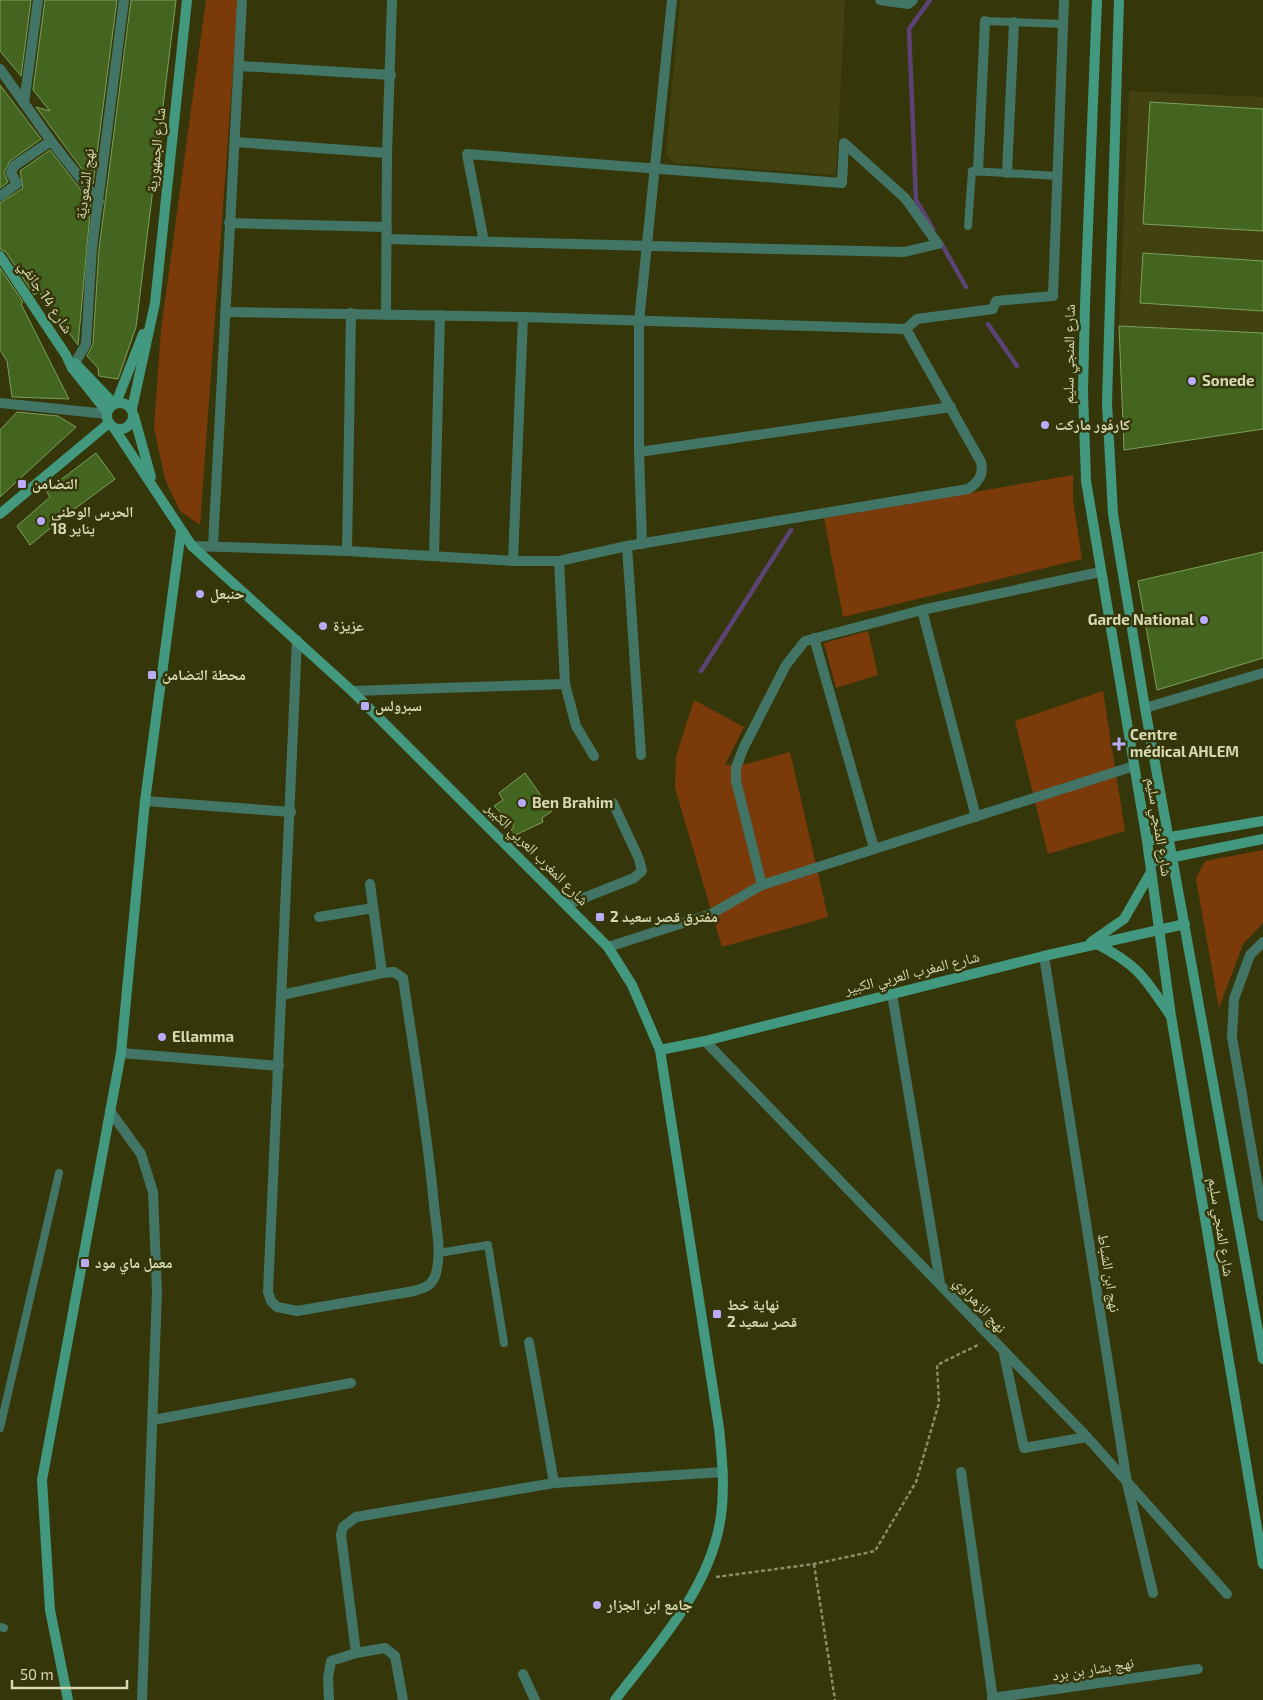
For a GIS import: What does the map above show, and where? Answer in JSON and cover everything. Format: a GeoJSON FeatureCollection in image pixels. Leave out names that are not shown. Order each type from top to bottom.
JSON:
{"type":"FeatureCollection","features":[{"type":"Feature","properties":{"kind":"street"},"geometry":{"type":"LineString","coordinates":[[24,103],[38,0]]}},
{"type":"Feature","properties":{"kind":"street","name":"نهج السّعوديّة"},"geometry":{"type":"LineString","coordinates":[[74,366],[86,344],[92,248],[124,0]]}},
{"type":"Feature","properties":{"kind":"street","name":"شارع الجمهورية"},"geometry":{"type":"LineString","coordinates":[[133,413],[155,303],[187,0]]}},
{"type":"Feature","properties":{"kind":"street"},"geometry":{"type":"LineString","coordinates":[[213,546],[229,223],[240,66],[242,0]]}},
{"type":"Feature","properties":{"kind":"street"},"geometry":{"type":"LineString","coordinates":[[386,315],[387,153],[392,0]]}},
{"type":"Feature","properties":{"kind":"street"},"geometry":{"type":"LineString","coordinates":[[642,544],[638,452],[639,322],[653,168],[672,0]]}},
{"type":"Feature","properties":{"kind":"street"},"geometry":{"type":"LineString","coordinates":[[880,0],[908,4],[913,0]]}},
{"type":"Feature","properties":{"kind":"street"},"geometry":{"type":"LineString","coordinates":[[225,312],[523,317],[906,329],[917,319],[993,310],[996,301],[1053,296],[1064,0]]}},
{"type":"Feature","properties":{"kind":"street","name":"شارع المنجي سليم"},"geometry":{"type":"LineString","coordinates":[[1097,0],[1084,392],[1086,482],[1147,841],[1171,1016],[1263,1564]]}},
{"type":"Feature","properties":{"kind":"street","name":"شارع المنجي سليم"},"geometry":{"type":"LineString","coordinates":[[1119,0],[1107,403],[1113,514],[1145,708],[1263,1359]]}},
{"type":"Feature","properties":{"kind":"street"},"geometry":{"type":"LineString","coordinates":[[978,171],[986,21]]}},
{"type":"Feature","properties":{"kind":"street"},"geometry":{"type":"LineString","coordinates":[[1007,173],[1014,22]]}},
{"type":"Feature","properties":{"kind":"street"},"geometry":{"type":"LineString","coordinates":[[240,66],[391,75]]}},
{"type":"Feature","properties":{"kind":"street"},"geometry":{"type":"LineString","coordinates":[[0,69],[51,141],[99,202]]}},
{"type":"Feature","properties":{"kind":"street"},"geometry":{"type":"LineString","coordinates":[[0,196],[17,184],[11,173],[12,168],[51,141]]}},
{"type":"Feature","properties":{"kind":"street"},"geometry":{"type":"LineString","coordinates":[[235,142],[387,153]]}},
{"type":"Feature","properties":{"kind":"street"},"geometry":{"type":"LineString","coordinates":[[387,239],[484,242],[646,247],[904,252],[938,244],[905,198],[844,142],[842,183],[467,154],[484,242]]}},
{"type":"Feature","properties":{"kind":"street"},"geometry":{"type":"LineString","coordinates":[[229,223],[388,227]]}},
{"type":"Feature","properties":{"kind":"street","name":"شارع 14 جانفي"},"geometry":{"type":"LineString","coordinates":[[0,256],[74,366]]}},
{"type":"Feature","properties":{"kind":"street","name":"شارع الجمهورية"},"geometry":{"type":"LineString","coordinates":[[111,414],[155,303]]}},
{"type":"Feature","properties":{"kind":"street"},"geometry":{"type":"LineString","coordinates":[[346,551],[351,313]]}},
{"type":"Feature","properties":{"kind":"street"},"geometry":{"type":"LineString","coordinates":[[434,556],[440,315]]}},
{"type":"Feature","properties":{"kind":"street"},"geometry":{"type":"LineString","coordinates":[[513,561],[523,317]]}},
{"type":"Feature","properties":{"kind":"street"},"geometry":{"type":"LineString","coordinates":[[192,546],[346,551],[513,561],[559,561],[627,546],[968,489],[979,479],[982,467],[951,407],[906,329]]}},
{"type":"Feature","properties":{"kind":"street","name":"شارع المغرب العربي الكبير"},"geometry":{"type":"LineString","coordinates":[[74,366],[111,414],[154,488],[192,546],[352,691],[608,947],[632,985],[660,1050],[705,1041],[1082,946],[1185,924]]}},
{"type":"Feature","properties":{"kind":"street"},"geometry":{"type":"LineString","coordinates":[[0,403],[111,414],[127,427],[133,413],[125,403],[111,414],[0,514]]}},
{"type":"Feature","properties":{"kind":"street"},"geometry":{"type":"LineString","coordinates":[[638,452],[951,407]]}},
{"type":"Feature","properties":{"kind":"street","name":"شارع المغرب العربي الكبير"},"geometry":{"type":"LineString","coordinates":[[133,413],[154,488]]}},
{"type":"Feature","properties":{"kind":"street"},"geometry":{"type":"LineString","coordinates":[[68,1700],[50,1610],[42,1480],[121,1053],[145,801],[181,531]]}},
{"type":"Feature","properties":{"kind":"street"},"geometry":{"type":"LineString","coordinates":[[627,546],[641,755]]}},
{"type":"Feature","properties":{"kind":"street"},"geometry":{"type":"LineString","coordinates":[[559,561],[565,684],[576,726],[594,756]]}},
{"type":"Feature","properties":{"kind":"street"},"geometry":{"type":"LineString","coordinates":[[762,885],[736,781],[736,768],[743,749],[786,664],[804,641],[922,610],[1100,572]]}},
{"type":"Feature","properties":{"kind":"street"},"geometry":{"type":"LineString","coordinates":[[922,610],[976,817]]}},
{"type":"Feature","properties":{"kind":"street"},"geometry":{"type":"LineString","coordinates":[[814,638],[874,848]]}},
{"type":"Feature","properties":{"kind":"street"},"geometry":{"type":"LineString","coordinates":[[282,995],[382,972],[394,972],[403,978],[415,1046],[431,1172],[438,1253],[437,1272],[434,1280],[427,1287],[414,1291],[297,1311],[284,1310],[271,1301],[268,1292],[282,995],[291,812],[297,640]]}},
{"type":"Feature","properties":{"kind":"street"},"geometry":{"type":"LineString","coordinates":[[1145,708],[1263,673]]}},
{"type":"Feature","properties":{"kind":"street"},"geometry":{"type":"LineString","coordinates":[[352,691],[565,684]]}},
{"type":"Feature","properties":{"kind":"street"},"geometry":{"type":"LineString","coordinates":[[608,947],[711,914],[762,885],[1134,766]]}},
{"type":"Feature","properties":{"kind":"street"},"geometry":{"type":"LineString","coordinates":[[145,801],[291,812]]}},
{"type":"Feature","properties":{"kind":"street"},"geometry":{"type":"LineString","coordinates":[[566,905],[634,878],[642,871],[639,859],[613,803]]}},
{"type":"Feature","properties":{"kind":"street"},"geometry":{"type":"LineString","coordinates":[[1147,841],[1169,839],[1263,821]]}},
{"type":"Feature","properties":{"kind":"street"},"geometry":{"type":"LineString","coordinates":[[1082,946],[1104,935],[1124,919],[1150,867],[1172,859],[1263,839]]}},
{"type":"Feature","properties":{"kind":"street"},"geometry":{"type":"LineString","coordinates":[[370,884],[382,972]]}},
{"type":"Feature","properties":{"kind":"street"},"geometry":{"type":"LineString","coordinates":[[319,917],[373,908]]}},
{"type":"Feature","properties":{"kind":"street"},"geometry":{"type":"LineString","coordinates":[[1263,942],[1250,955],[1234,998],[1232,1037],[1263,1214]]}},
{"type":"Feature","properties":{"kind":"street"},"geometry":{"type":"LineString","coordinates":[[1097,944],[1122,957],[1142,974],[1171,1016]]}},
{"type":"Feature","properties":{"kind":"street","name":"نهج ابن الشباط"},"geometry":{"type":"LineString","coordinates":[[1044,956],[1126,1483],[1153,1593]]}},
{"type":"Feature","properties":{"kind":"street"},"geometry":{"type":"LineString","coordinates":[[892,994],[940,1284]]}},
{"type":"Feature","properties":{"kind":"street","name":"نهج الزهراوي"},"geometry":{"type":"LineString","coordinates":[[705,1041],[1087,1438],[1227,1594]]}},
{"type":"Feature","properties":{"kind":"street"},"geometry":{"type":"LineString","coordinates":[[615,1700],[691,1600],[710,1555],[721,1517],[723,1472],[719,1428],[660,1050]]}},
{"type":"Feature","properties":{"kind":"street"},"geometry":{"type":"LineString","coordinates":[[121,1053],[279,1066]]}},
{"type":"Feature","properties":{"kind":"street"},"geometry":{"type":"LineString","coordinates":[[110,1111],[141,1154],[153,1192],[157,1292],[142,1700]]}},
{"type":"Feature","properties":{"kind":"street"},"geometry":{"type":"LineString","coordinates":[[528,1342],[554,1483]]}},
{"type":"Feature","properties":{"kind":"street"},"geometry":{"type":"LineString","coordinates":[[1004,1353],[1024,1448],[1087,1438]]}},
{"type":"Feature","properties":{"kind":"street"},"geometry":{"type":"LineString","coordinates":[[153,1420],[351,1383]]}},
{"type":"Feature","properties":{"kind":"street"},"geometry":{"type":"LineString","coordinates":[[356,1653],[341,1535],[343,1527],[349,1521],[366,1514],[554,1483],[723,1472]]}},
{"type":"Feature","properties":{"kind":"street"},"geometry":{"type":"LineString","coordinates":[[961,1472],[993,1699]]}},
{"type":"Feature","properties":{"kind":"street"},"geometry":{"type":"LineString","coordinates":[[329,1700],[328,1678],[332,1661],[379,1648],[391,1651],[398,1665],[402,1700]]}},
{"type":"Feature","properties":{"kind":"street","name":"نهج بشار بن برد"},"geometry":{"type":"LineString","coordinates":[[993,1699],[1198,1669]]}},
{"type":"Feature","properties":{"kind":"street"},"geometry":{"type":"LineString","coordinates":[[523,1674],[535,1700]]}},
{"type":"Feature","properties":{"kind":"lane"},"geometry":{"type":"LineString","coordinates":[[986,21],[1063,24]]}},
{"type":"Feature","properties":{"kind":"lane"},"geometry":{"type":"LineString","coordinates":[[968,226],[972,171],[1057,176]]}},
{"type":"Feature","properties":{"kind":"lane"},"geometry":{"type":"LineString","coordinates":[[0,1428],[59,1173]]}},
{"type":"Feature","properties":{"kind":"lane"},"geometry":{"type":"LineString","coordinates":[[438,1253],[488,1245],[504,1343]]}},
{"type":"Feature","properties":{"kind":"path"},"geometry":{"type":"LineString","coordinates":[[700,1579],[814,1564],[875,1552],[916,1482],[939,1403],[938,1365],[990,1339]]}},
{"type":"Feature","properties":{"kind":"path"},"geometry":{"type":"LineString","coordinates":[[814,1564],[835,1700]]}},
{"type":"Feature","properties":{"kind":"shaded area"},"geometry":{"type":"Polygon","coordinates":[[[206,0],[238,0],[200,525],[180,511],[165,479],[154,428],[161,330],[206,0]]]}},
{"type":"Feature","properties":{"kind":"shaded area"},"geometry":{"type":"Polygon","coordinates":[[[680,0],[845,0],[836,175],[674,163],[666,154],[680,0]]]}},
{"type":"Feature","properties":{"kind":"shaded area"},"geometry":{"type":"Polygon","coordinates":[[[1129,91],[1263,97],[1263,333],[1119,326],[1129,91]]]}},
{"type":"Feature","properties":{"kind":"shaded area"},"geometry":{"type":"Polygon","coordinates":[[[1073,475],[1073,500],[1082,559],[843,617],[824,518],[1073,475]]]}},
{"type":"Feature","properties":{"kind":"shaded area"},"geometry":{"type":"Polygon","coordinates":[[[868,631],[878,675],[836,688],[824,643],[868,631]]]}},
{"type":"Feature","properties":{"kind":"shaded area"},"geometry":{"type":"Polygon","coordinates":[[[1103,691],[1125,831],[1048,854],[1015,721],[1103,691]]]}},
{"type":"Feature","properties":{"kind":"shaded area"},"geometry":{"type":"Polygon","coordinates":[[[694,700],[744,727],[725,765],[747,764],[790,752],[828,917],[722,947],[675,788],[676,756],[694,700]]]}},
{"type":"Feature","properties":{"kind":"shaded area"},"geometry":{"type":"Polygon","coordinates":[[[1263,850],[1263,923],[1243,944],[1219,1008],[1196,879],[1205,861],[1263,850]]]}},
{"type":"Feature","properties":{"kind":"building"},"geometry":{"type":"Polygon","coordinates":[[[0,0],[31,0],[21,76],[0,51],[0,0]]]}},
{"type":"Feature","properties":{"kind":"building"},"geometry":{"type":"Polygon","coordinates":[[[45,0],[117,0],[93,184],[36,107],[50,111],[33,90],[45,0]]]}},
{"type":"Feature","properties":{"kind":"building"},"geometry":{"type":"Polygon","coordinates":[[[131,0],[176,0],[136,327],[118,379],[99,376],[98,368],[87,356],[93,344],[99,249],[131,0]]]}},
{"type":"Feature","properties":{"kind":"building"},"geometry":{"type":"Polygon","coordinates":[[[0,85],[41,139],[10,161],[4,173],[8,182],[0,188],[0,85]]]}},
{"type":"Feature","properties":{"kind":"building"},"geometry":{"type":"Polygon","coordinates":[[[1150,102],[1263,109],[1263,231],[1143,224],[1150,102]]]}},
{"type":"Feature","properties":{"kind":"building"},"geometry":{"type":"Polygon","coordinates":[[[50,150],[91,203],[78,345],[39,292],[34,295],[6,252],[0,249],[0,203],[23,188],[20,171],[50,150]]]}},
{"type":"Feature","properties":{"kind":"building"},"geometry":{"type":"Polygon","coordinates":[[[1143,253],[1263,261],[1263,311],[1140,303],[1143,253]]]}},
{"type":"Feature","properties":{"kind":"building"},"geometry":{"type":"Polygon","coordinates":[[[0,268],[23,302],[21,304],[69,399],[12,397],[7,361],[0,350],[0,268]]]}},
{"type":"Feature","properties":{"kind":"building","name":"Sonede"},"geometry":{"type":"Polygon","coordinates":[[[1119,326],[1263,333],[1263,429],[1124,450],[1119,326]]]}},
{"type":"Feature","properties":{"kind":"building"},"geometry":{"type":"Polygon","coordinates":[[[17,412],[58,416],[76,427],[0,497],[0,430],[17,412]]]}},
{"type":"Feature","properties":{"kind":"building"},"geometry":{"type":"Polygon","coordinates":[[[96,453],[115,479],[30,545],[17,526],[50,497],[46,491],[96,453]]]}},
{"type":"Feature","properties":{"kind":"building","name":"Garde National"},"geometry":{"type":"Polygon","coordinates":[[[1263,552],[1263,658],[1157,690],[1138,581],[1263,552]]]}},
{"type":"Feature","properties":{"kind":"building","name":"Ben Brahim"},"geometry":{"type":"Polygon","coordinates":[[[525,773],[552,811],[542,818],[543,822],[509,838],[507,836],[514,826],[494,806],[503,800],[499,793],[525,773]]]}},
{"type":"Feature","properties":{"kind":"waterway"},"geometry":{"type":"LineString","coordinates":[[930,0],[909,29],[916,200],[933,229]]}},
{"type":"Feature","properties":{"kind":"waterway"},"geometry":{"type":"LineString","coordinates":[[941,243],[966,287]]}},
{"type":"Feature","properties":{"kind":"waterway"},"geometry":{"type":"LineString","coordinates":[[988,324],[1017,366]]}},
{"type":"Feature","properties":{"kind":"waterway"},"geometry":{"type":"LineString","coordinates":[[701,671],[791,530]]}},
{"type":"Feature","properties":{"kind":"place","name":"Sonede"},"geometry":{"type":"Point","coordinates":[1192,381]}},
{"type":"Feature","properties":{"kind":"place","name":"كارفور ماركت"},"geometry":{"type":"Point","coordinates":[1045,425]}},
{"type":"Feature","properties":{"kind":"place","name":"التضامن"},"geometry":{"type":"Point","coordinates":[22,484]}},
{"type":"Feature","properties":{"kind":"place","name":"الحرس الوطني 18 يناير"},"geometry":{"type":"Point","coordinates":[41,521]}},
{"type":"Feature","properties":{"kind":"place","name":"حنبعل"},"geometry":{"type":"Point","coordinates":[200,594]}},
{"type":"Feature","properties":{"kind":"place","name":"Garde National"},"geometry":{"type":"Point","coordinates":[1204,620]}},
{"type":"Feature","properties":{"kind":"place","name":"عزيزة"},"geometry":{"type":"Point","coordinates":[323,626]}},
{"type":"Feature","properties":{"kind":"place","name":"محطة التضامن"},"geometry":{"type":"Point","coordinates":[152,675]}},
{"type":"Feature","properties":{"kind":"place","name":"سبرولس"},"geometry":{"type":"Point","coordinates":[365,706]}},
{"type":"Feature","properties":{"kind":"place","name":"Centre médical AHLEM"},"geometry":{"type":"Point","coordinates":[1119,744]}},
{"type":"Feature","properties":{"kind":"place","name":"Ben Brahim"},"geometry":{"type":"Point","coordinates":[522,803]}},
{"type":"Feature","properties":{"kind":"place","name":"مفترق قصر سعيد 2"},"geometry":{"type":"Point","coordinates":[600,917]}},
{"type":"Feature","properties":{"kind":"place","name":"Ellamma"},"geometry":{"type":"Point","coordinates":[162,1037]}},
{"type":"Feature","properties":{"kind":"place","name":"معمل ماي مود"},"geometry":{"type":"Point","coordinates":[85,1263]}},
{"type":"Feature","properties":{"kind":"place","name":"نهاية خط قصر سعيد 2"},"geometry":{"type":"Point","coordinates":[717,1314]}},
{"type":"Feature","properties":{"kind":"place","name":"جامع ابن الجزار"},"geometry":{"type":"Point","coordinates":[597,1605]}}]}
